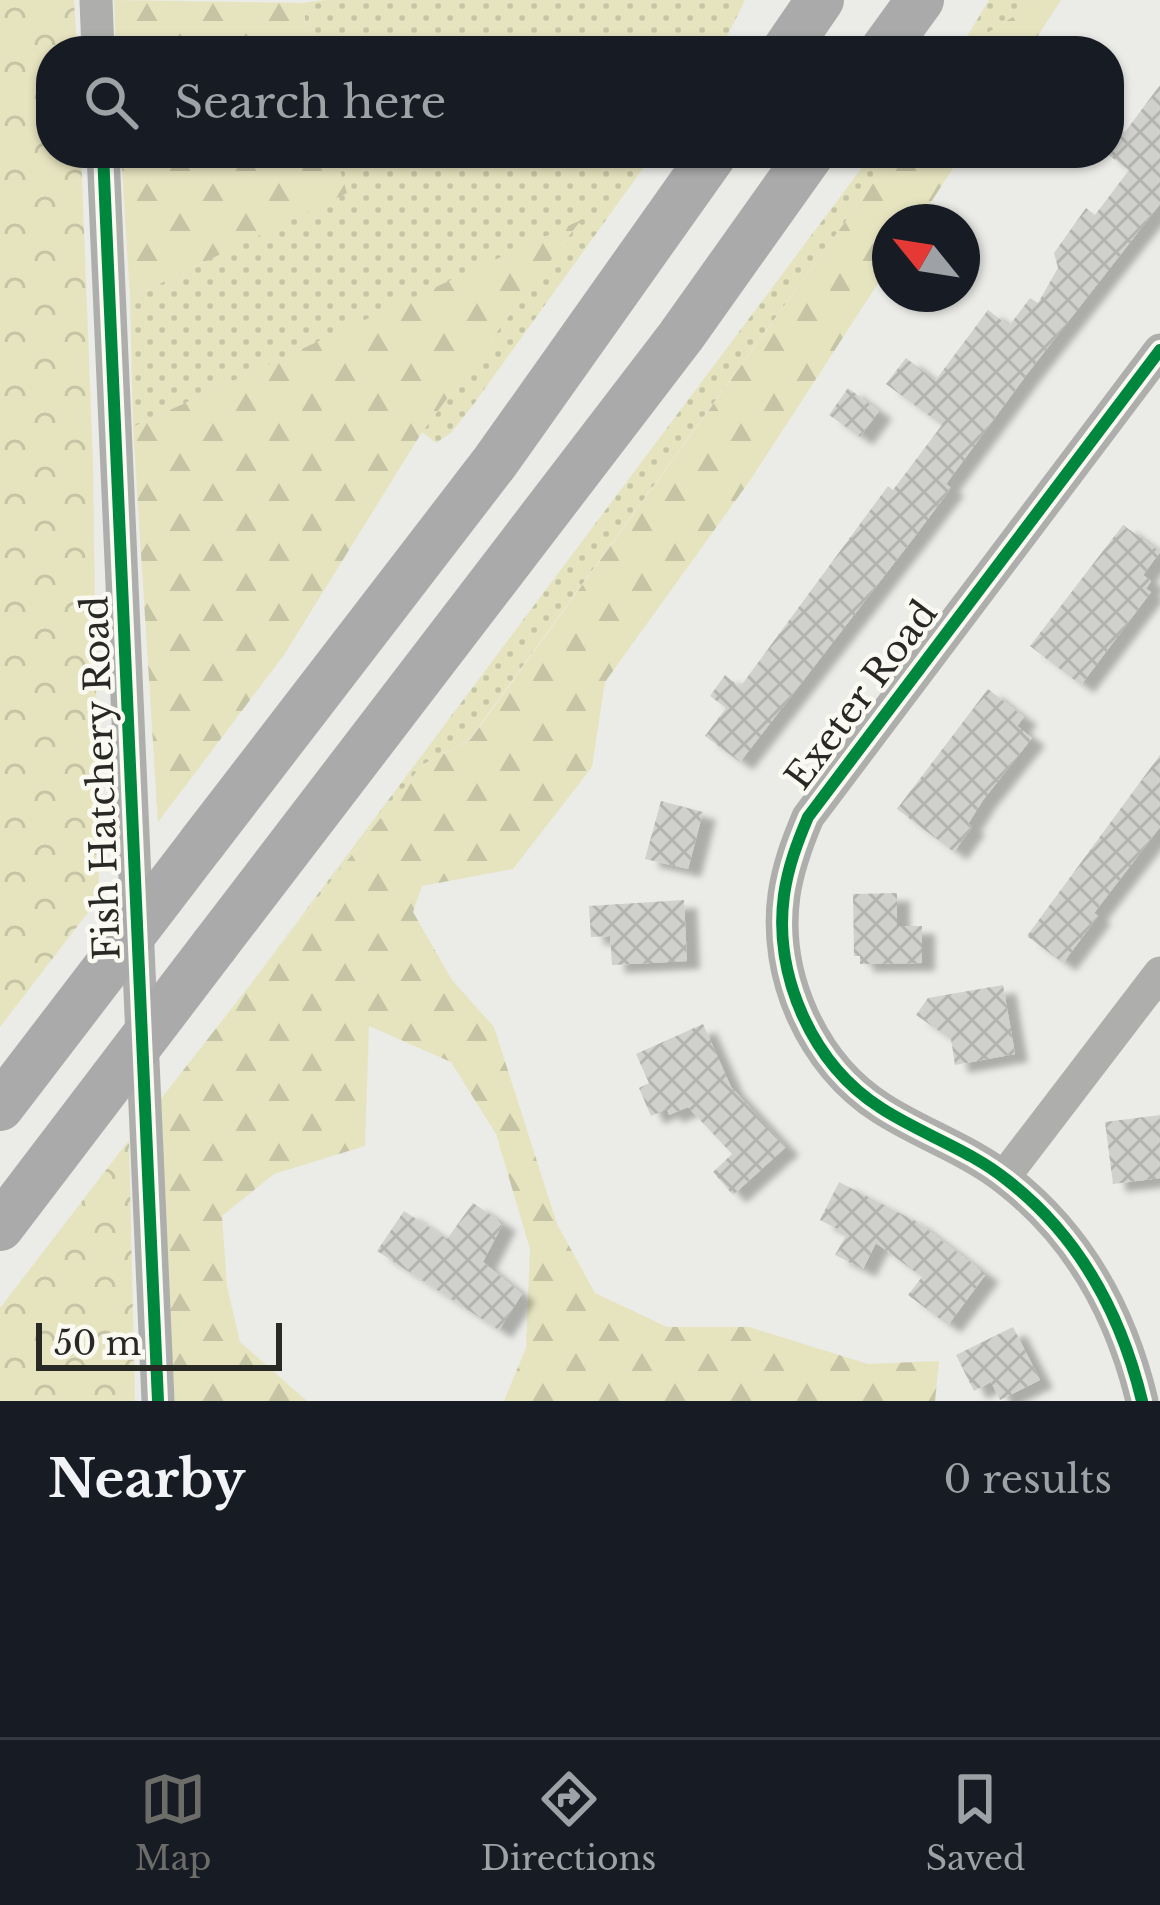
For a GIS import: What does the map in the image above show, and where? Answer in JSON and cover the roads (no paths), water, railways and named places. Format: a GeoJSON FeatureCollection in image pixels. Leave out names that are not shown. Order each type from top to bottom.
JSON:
{"type":"FeatureCollection","features":[{"type":"Feature","properties":{"kind":"highway"},"geometry":{"type":"LineString","coordinates":[[795,36],[820,0]]}},
{"type":"Feature","properties":{"kind":"highway"},"geometry":{"type":"LineString","coordinates":[[895,36],[920,0]]}},
{"type":"Feature","properties":{"kind":"highway"},"geometry":{"type":"LineString","coordinates":[[0,1107],[495,462],[703,168]]}},
{"type":"Feature","properties":{"kind":"highway"},"geometry":{"type":"LineString","coordinates":[[0,1227],[681,336],[800,168]]}},
{"type":"Feature","properties":{"kind":"street"},"geometry":{"type":"LineString","coordinates":[[95,0],[97,36]]}},
{"type":"Feature","properties":{"kind":"street","name":"Fish Hatchery Road"},"geometry":{"type":"LineString","coordinates":[[104,168],[158,1401]]}},
{"type":"Feature","properties":{"kind":"street","name":"Exeter Road"},"geometry":{"type":"LineString","coordinates":[[1146,1388],[1095,1278],[1054,1223],[1004,1177],[878,1107],[824,1052],[800,1012],[782,937],[790,860],[808,817],[1160,350]]}},
{"type":"Feature","properties":{"kind":"street"},"geometry":{"type":"LineString","coordinates":[[1004,1177],[1160,973]]}}]}
